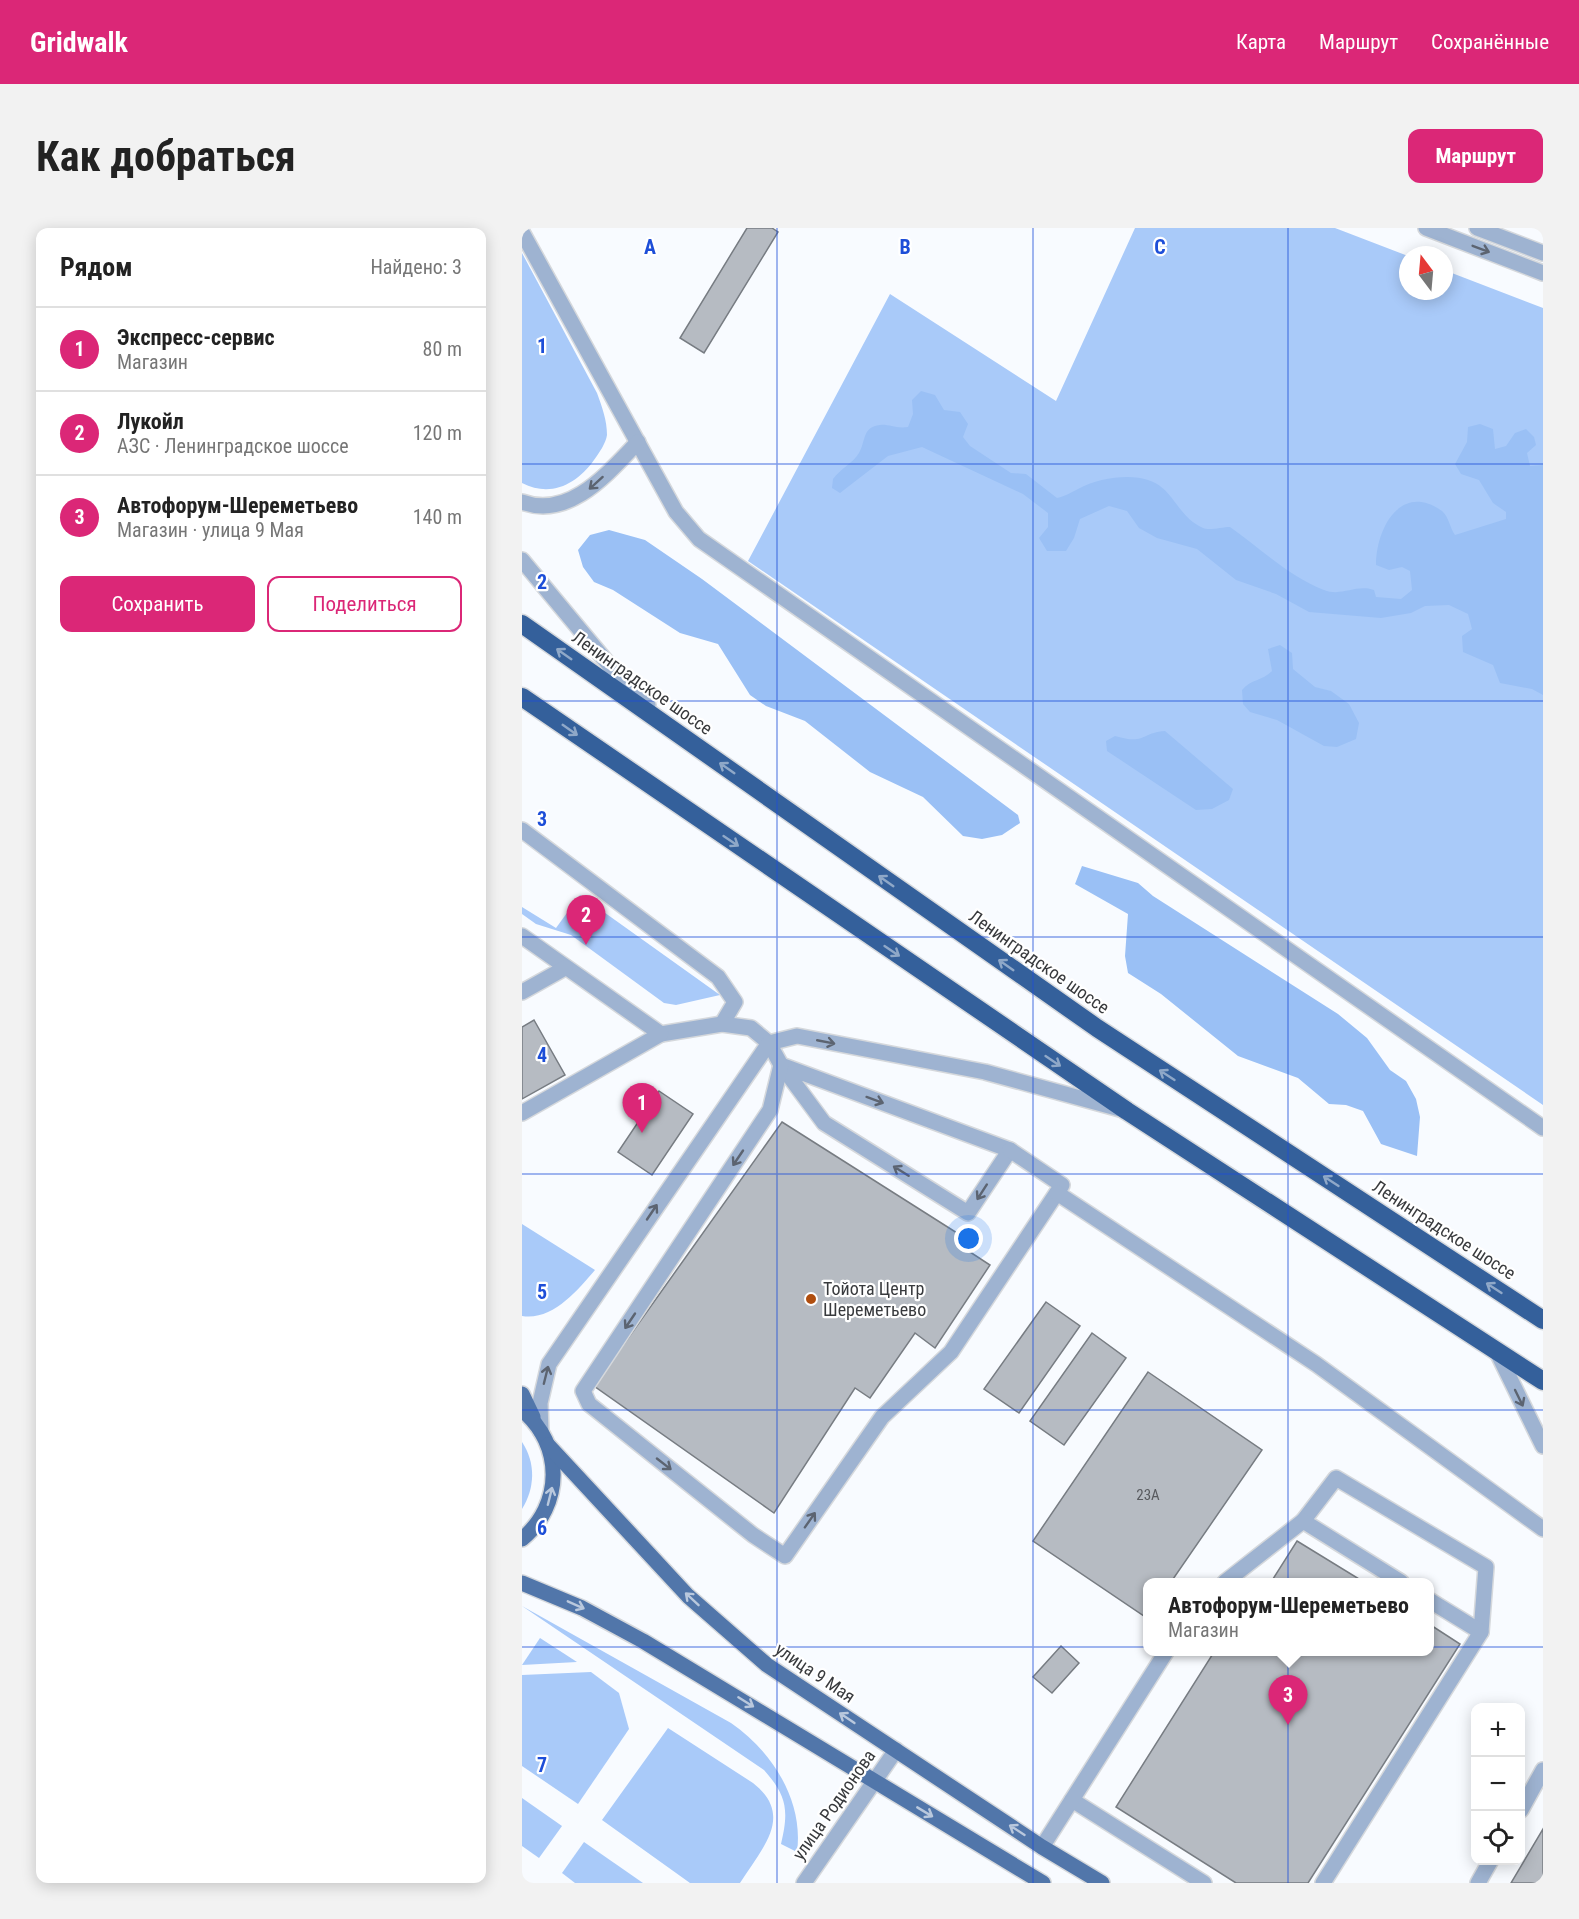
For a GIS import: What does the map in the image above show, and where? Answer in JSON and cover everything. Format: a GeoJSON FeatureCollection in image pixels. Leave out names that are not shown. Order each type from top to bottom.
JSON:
{"type":"FeatureCollection","features":[{"type":"Feature","properties":{"kind":"highway","name":"Ленинградское шоссе"},"geometry":{"type":"LineString","coordinates":[[522,624],[1097,1028],[1543,1320]]}},
{"type":"Feature","properties":{"kind":"highway"},"geometry":{"type":"LineString","coordinates":[[522,697],[1127,1111],[1543,1381]]}},
{"type":"Feature","properties":{"kind":"main road","name":"улица 9 Мая"},"geometry":{"type":"LineString","coordinates":[[522,1395],[541,1433],[646,1553],[724,1629],[767,1665],[1042,1847],[1102,1883]]}},
{"type":"Feature","properties":{"kind":"main road"},"geometry":{"type":"LineString","coordinates":[[522,1410],[541,1433],[553,1467],[553,1490],[541,1519],[522,1539]]}},
{"type":"Feature","properties":{"kind":"main road"},"geometry":{"type":"LineString","coordinates":[[522,1583],[582,1608],[643,1641],[1043,1883]]}},
{"type":"Feature","properties":{"kind":"street"},"geometry":{"type":"LineString","coordinates":[[1426,228],[1543,273]]}},
{"type":"Feature","properties":{"kind":"street"},"geometry":{"type":"LineString","coordinates":[[1477,228],[1543,254]]}},
{"type":"Feature","properties":{"kind":"street"},"geometry":{"type":"LineString","coordinates":[[522,232],[676,512],[686,526],[707,545],[1543,1128]]}},
{"type":"Feature","properties":{"kind":"street"},"geometry":{"type":"LineString","coordinates":[[522,502],[549,504],[571,499],[591,489],[638,442]]}},
{"type":"Feature","properties":{"kind":"street"},"geometry":{"type":"LineString","coordinates":[[522,560],[620,678],[681,736]]}},
{"type":"Feature","properties":{"kind":"street"},"geometry":{"type":"LineString","coordinates":[[522,830],[718,977],[735,1002],[722,1024]]}},
{"type":"Feature","properties":{"kind":"street"},"geometry":{"type":"LineString","coordinates":[[522,936],[661,1034]]}},
{"type":"Feature","properties":{"kind":"street"},"geometry":{"type":"LineString","coordinates":[[522,992],[565,968]]}},
{"type":"Feature","properties":{"kind":"street"},"geometry":{"type":"LineString","coordinates":[[522,1113],[661,1034],[722,1024],[751,1028],[769,1043],[781,1065],[824,1123],[968,1213],[1010,1150]]}},
{"type":"Feature","properties":{"kind":"street"},"geometry":{"type":"LineString","coordinates":[[541,1433],[540,1403],[549,1364],[769,1043],[797,1036],[973,1069],[1127,1111]]}},
{"type":"Feature","properties":{"kind":"street"},"geometry":{"type":"LineString","coordinates":[[781,1065],[1010,1150],[1062,1185],[951,1352],[882,1417],[785,1556],[753,1535],[588,1404],[583,1391],[770,1110],[781,1065]]}},
{"type":"Feature","properties":{"kind":"street"},"geometry":{"type":"LineString","coordinates":[[1057,1193],[1316,1364],[1543,1528]]}},
{"type":"Feature","properties":{"kind":"street"},"geometry":{"type":"LineString","coordinates":[[1496,1350],[1543,1446]]}},
{"type":"Feature","properties":{"kind":"street"},"geometry":{"type":"LineString","coordinates":[[1230,1578],[1303,1521],[1336,1478],[1486,1567],[1481,1632],[1323,1883]]}},
{"type":"Feature","properties":{"kind":"street"},"geometry":{"type":"LineString","coordinates":[[1303,1521],[1395,1578]]}},
{"type":"Feature","properties":{"kind":"street"},"geometry":{"type":"LineString","coordinates":[[1434,1603],[1481,1632]]}},
{"type":"Feature","properties":{"kind":"street"},"geometry":{"type":"LineString","coordinates":[[1042,1847],[1163,1656]]}},
{"type":"Feature","properties":{"kind":"street","name":"улица Родионова"},"geometry":{"type":"LineString","coordinates":[[804,1883],[896,1750]]}},
{"type":"Feature","properties":{"kind":"street"},"geometry":{"type":"LineString","coordinates":[[1525,1803],[1543,1770]]}},
{"type":"Feature","properties":{"kind":"street"},"geometry":{"type":"LineString","coordinates":[[1072,1800],[1204,1883]]}},
{"type":"Feature","properties":{"kind":"street"},"geometry":{"type":"LineString","coordinates":[[1478,1883],[1488,1865]]}},
{"type":"Feature","properties":{"kind":"shaded area"},"geometry":{"type":"Polygon","coordinates":[[[1135,228],[1335,228],[1399,253],[1399,300],[1453,300],[1453,273],[1543,308],[1543,1105],[748,561],[890,294],[1056,401],[1135,228]]]}},
{"type":"Feature","properties":{"kind":"shaded area"},"geometry":{"type":"Polygon","coordinates":[[[522,253],[597,393],[606,424],[605,441],[587,468],[571,482],[553,489],[543,489],[522,483],[522,253]]]}},
{"type":"Feature","properties":{"kind":"shaded area"},"geometry":{"type":"Polygon","coordinates":[[[921,391],[935,395],[944,410],[960,412],[968,424],[963,437],[970,446],[1011,473],[1026,474],[1057,498],[1102,480],[1121,477],[1143,479],[1164,489],[1192,522],[1206,529],[1230,527],[1287,570],[1311,584],[1331,592],[1361,588],[1374,590],[1376,597],[1401,599],[1412,590],[1410,571],[1402,567],[1389,570],[1376,565],[1381,537],[1394,513],[1414,502],[1427,503],[1444,513],[1455,535],[1506,519],[1506,512],[1493,503],[1479,480],[1461,474],[1455,464],[1467,442],[1468,427],[1480,424],[1493,429],[1495,449],[1506,446],[1515,433],[1526,429],[1534,437],[1536,445],[1527,453],[1530,466],[1543,465],[1543,695],[1532,689],[1500,683],[1493,665],[1463,652],[1462,636],[1472,629],[1468,614],[1449,605],[1425,606],[1411,613],[1381,618],[1309,612],[1276,594],[1236,580],[1197,549],[1157,538],[1139,528],[1127,511],[1109,506],[1080,519],[1074,538],[1066,551],[1047,551],[1039,538],[1048,527],[1048,513],[1023,494],[922,447],[888,456],[840,493],[832,488],[833,479],[856,457],[870,429],[880,425],[908,427],[913,414],[912,400],[921,391]]]}},
{"type":"Feature","properties":{"kind":"shaded area"},"geometry":{"type":"Polygon","coordinates":[[[609,530],[645,540],[702,579],[1018,815],[1020,823],[1002,835],[982,839],[963,836],[923,797],[870,772],[805,721],[766,706],[750,695],[718,644],[680,633],[613,590],[594,582],[583,567],[578,550],[590,535],[609,530]]]}},
{"type":"Feature","properties":{"kind":"shaded area"},"geometry":{"type":"Polygon","coordinates":[[[1280,645],[1292,653],[1293,669],[1315,687],[1331,691],[1349,704],[1359,723],[1356,739],[1337,747],[1324,746],[1277,720],[1250,712],[1243,704],[1242,690],[1272,671],[1268,649],[1280,645]]]}},
{"type":"Feature","properties":{"kind":"shaded area"},"geometry":{"type":"Polygon","coordinates":[[[1165,731],[1233,789],[1229,800],[1212,809],[1196,810],[1107,751],[1106,741],[1115,736],[1138,739],[1165,731]]]}},
{"type":"Feature","properties":{"kind":"shaded area"},"geometry":{"type":"Polygon","coordinates":[[[1082,866],[1138,883],[1153,896],[1338,1014],[1367,1038],[1390,1070],[1406,1081],[1416,1099],[1420,1117],[1417,1156],[1381,1144],[1363,1111],[1346,1105],[1329,1104],[1298,1078],[1238,1056],[1161,994],[1128,973],[1125,956],[1128,914],[1075,884],[1082,866]]]}},
{"type":"Feature","properties":{"kind":"shaded area"},"geometry":{"type":"Polygon","coordinates":[[[580,895],[720,995],[676,1005],[664,1003],[571,935],[536,924],[522,914],[522,907],[556,928],[580,895]]]}},
{"type":"Feature","properties":{"kind":"shaded area"},"geometry":{"type":"Polygon","coordinates":[[[522,1224],[595,1270],[563,1303],[544,1314],[533,1316],[522,1316],[522,1224]]]}},
{"type":"Feature","properties":{"kind":"shaded area"},"geometry":{"type":"Polygon","coordinates":[[[522,1442],[530,1458],[532,1476],[529,1493],[522,1509],[522,1442]]]}},
{"type":"Feature","properties":{"kind":"shaded area"},"geometry":{"type":"Polygon","coordinates":[[[522,1606],[731,1723],[746,1734],[772,1763],[790,1796],[798,1833],[797,1852],[781,1844],[785,1822],[784,1804],[772,1779],[764,1770],[522,1606]]]}},
{"type":"Feature","properties":{"kind":"shaded area"},"geometry":{"type":"Polygon","coordinates":[[[540,1638],[577,1662],[522,1665],[540,1638]]]}},
{"type":"Feature","properties":{"kind":"shaded area"},"geometry":{"type":"Polygon","coordinates":[[[591,1672],[619,1693],[629,1729],[578,1804],[522,1766],[522,1675],[591,1672]]]}},
{"type":"Feature","properties":{"kind":"shaded area"},"geometry":{"type":"Polygon","coordinates":[[[668,1728],[753,1783],[765,1795],[772,1808],[773,1820],[765,1845],[740,1883],[690,1883],[602,1820],[668,1728]]]}},
{"type":"Feature","properties":{"kind":"shaded area"},"geometry":{"type":"Polygon","coordinates":[[[522,1798],[562,1826],[539,1858],[522,1846],[522,1798]]]}},
{"type":"Feature","properties":{"kind":"shaded area"},"geometry":{"type":"Polygon","coordinates":[[[584,1842],[643,1883],[575,1883],[562,1873],[584,1842]]]}},
{"type":"Feature","properties":{"kind":"building"},"geometry":{"type":"Polygon","coordinates":[[[747,228],[772,228],[778,232],[704,353],[680,338],[747,228]]]}},
{"type":"Feature","properties":{"kind":"building"},"geometry":{"type":"Polygon","coordinates":[[[534,1020],[565,1075],[522,1099],[522,1027],[534,1020]]]}},
{"type":"Feature","properties":{"kind":"building"},"geometry":{"type":"Polygon","coordinates":[[[659,1091],[693,1114],[652,1175],[618,1152],[659,1091]]]}},
{"type":"Feature","properties":{"kind":"building","name":"Тойота Центр Шереметьево"},"geometry":{"type":"Polygon","coordinates":[[[782,1122],[976,1245],[970,1252],[990,1265],[935,1348],[915,1333],[870,1398],[855,1388],[774,1513],[594,1386],[782,1122]]]}},
{"type":"Feature","properties":{"kind":"building"},"geometry":{"type":"Polygon","coordinates":[[[1046,1302],[1080,1326],[1019,1413],[984,1389],[1046,1302]]]}},
{"type":"Feature","properties":{"kind":"building"},"geometry":{"type":"Polygon","coordinates":[[[1092,1333],[1126,1358],[1064,1445],[1030,1421],[1092,1333]]]}},
{"type":"Feature","properties":{"kind":"building"},"geometry":{"type":"Polygon","coordinates":[[[1148,1372],[1262,1450],[1174,1578],[1143,1578],[1143,1615],[1033,1541],[1148,1372]]]}},
{"type":"Feature","properties":{"kind":"building"},"geometry":{"type":"Polygon","coordinates":[[[1297,1541],[1357,1578],[1274,1578],[1297,1541]]]}},
{"type":"Feature","properties":{"kind":"building"},"geometry":{"type":"Polygon","coordinates":[[[1434,1627],[1460,1644],[1308,1883],[1236,1883],[1116,1807],[1211,1656],[1434,1656],[1434,1627]]]}},
{"type":"Feature","properties":{"kind":"building"},"geometry":{"type":"Polygon","coordinates":[[[1061,1646],[1079,1663],[1052,1693],[1033,1677],[1061,1646]]]}},
{"type":"Feature","properties":{"kind":"building"},"geometry":{"type":"Polygon","coordinates":[[[1543,1829],[1543,1883],[1511,1883],[1522,1865],[1525,1865],[1525,1859],[1543,1829]]]}},
{"type":"Feature","properties":{"kind":"place","name":"Лукойл"},"geometry":{"type":"Point","coordinates":[586,945]}},
{"type":"Feature","properties":{"kind":"place","name":"Экспресс-сервис"},"geometry":{"type":"Point","coordinates":[642,1133]}},
{"type":"Feature","properties":{"kind":"place","name":"Тойота Центр Шереметьево"},"geometry":{"type":"Point","coordinates":[811,1299]}},
{"type":"Feature","properties":{"kind":"place","name":"Автофорум-Шереметьево"},"geometry":{"type":"Point","coordinates":[1288,1725]}}]}
